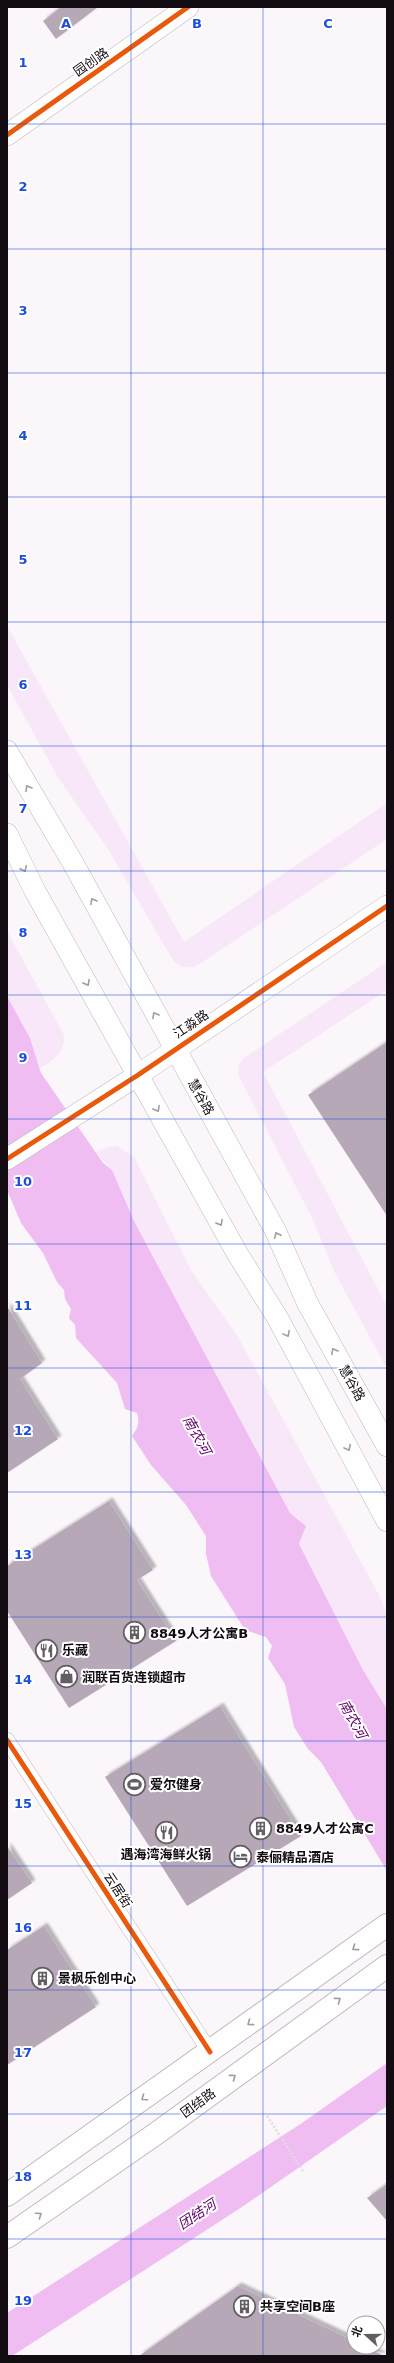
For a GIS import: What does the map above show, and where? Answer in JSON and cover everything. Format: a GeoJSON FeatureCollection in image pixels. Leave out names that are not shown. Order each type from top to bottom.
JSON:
{"type":"FeatureCollection","features":[{"type":"Feature","properties":{"kind":"main road","name":"园创路"},"geometry":{"type":"LineString","coordinates":[[7,135],[188,7]]}},
{"type":"Feature","properties":{"kind":"main road","name":"慧谷路"},"geometry":{"type":"LineString","coordinates":[[7,751],[72,863],[275,1230],[308,1304],[387,1446]]}},
{"type":"Feature","properties":{"kind":"main road"},"geometry":{"type":"LineString","coordinates":[[7,834],[35,891],[236,1253],[277,1317],[387,1521]]}},
{"type":"Feature","properties":{"kind":"main road","name":"江淼路"},"geometry":{"type":"LineString","coordinates":[[7,1159],[138,1075],[174,1049],[387,906]]}},
{"type":"Feature","properties":{"kind":"main road"},"geometry":{"type":"LineString","coordinates":[[7,2195],[387,1925]]}},
{"type":"Feature","properties":{"kind":"main road","name":"团结路"},"geometry":{"type":"LineString","coordinates":[[7,2237],[157,2133],[387,1966]]}},
{"type":"Feature","properties":{"kind":"street","name":"云居街"},"geometry":{"type":"LineString","coordinates":[[7,1740],[210,2052]]}},
{"type":"Feature","properties":{"kind":"path"},"geometry":{"type":"LineString","coordinates":[[267,2116],[303,2171]]}},
{"type":"Feature","properties":{"kind":"shaded area"},"geometry":{"type":"Polygon","coordinates":[[[7,626],[184,942],[387,803],[387,839],[195,967],[183,967],[174,962],[108,849],[59,779],[7,685],[7,626]]]}},
{"type":"Feature","properties":{"kind":"shaded area"},"geometry":{"type":"Polygon","coordinates":[[[7,931],[64,1035],[63,1047],[61,1051],[54,1059],[40,1068],[30,1038],[7,996],[7,931]]]}},
{"type":"Feature","properties":{"kind":"shaded area"},"geometry":{"type":"Polygon","coordinates":[[[387,962],[387,990],[263,1072],[387,1306],[387,1369],[334,1271],[313,1220],[238,1074],[239,1065],[244,1058],[387,962]]]}},
{"type":"Feature","properties":{"kind":"shaded area"},"geometry":{"type":"Polygon","coordinates":[[[117,1146],[134,1157],[191,1270],[238,1337],[379,1595],[387,1614],[387,1709],[363,1670],[299,1544],[304,1533],[299,1519],[290,1513],[134,1221],[112,1170],[96,1152],[107,1147],[117,1146]]]}},
{"type":"Feature","properties":{"kind":"water","name":"南农河"},"geometry":{"type":"Polygon","coordinates":[[[7,996],[30,1038],[41,1073],[103,1163],[112,1170],[134,1221],[290,1513],[306,1526],[299,1544],[363,1670],[387,1709],[387,1871],[321,1762],[308,1749],[294,1727],[285,1684],[268,1658],[272,1646],[266,1637],[245,1630],[211,1576],[206,1554],[206,1536],[186,1505],[151,1465],[132,1436],[138,1425],[137,1413],[125,1409],[117,1383],[76,1338],[75,1325],[69,1318],[71,1309],[65,1299],[64,1290],[57,1282],[43,1253],[21,1223],[7,1190],[7,996]]]}},
{"type":"Feature","properties":{"kind":"water","name":"团结河"},"geometry":{"type":"Polygon","coordinates":[[[387,2063],[387,2106],[245,2205],[12,2356],[7,2356],[7,2313],[302,2123],[387,2063]]]}},
{"type":"Feature","properties":{"kind":"building"},"geometry":{"type":"Polygon","coordinates":[[[61,7],[98,7],[56,39],[43,21],[61,7]]]}},
{"type":"Feature","properties":{"kind":"building"},"geometry":{"type":"Polygon","coordinates":[[[387,1042],[387,1216],[308,1095],[387,1042]]]}},
{"type":"Feature","properties":{"kind":"building"},"geometry":{"type":"Polygon","coordinates":[[[7,1306],[42,1363],[20,1379],[58,1439],[7,1473],[7,1306]]]}},
{"type":"Feature","properties":{"kind":"building"},"geometry":{"type":"Polygon","coordinates":[[[109,1501],[153,1570],[137,1580],[176,1641],[69,1708],[7,1611],[7,1566],[109,1501]]]}},
{"type":"Feature","properties":{"kind":"building"},"geometry":{"type":"Polygon","coordinates":[[[220,1706],[301,1836],[187,1906],[105,1777],[220,1706]]]}},
{"type":"Feature","properties":{"kind":"building"},"geometry":{"type":"Polygon","coordinates":[[[7,1846],[32,1883],[7,1900],[7,1846]]]}},
{"type":"Feature","properties":{"kind":"building","name":"景枫乐创中心"},"geometry":{"type":"Polygon","coordinates":[[[44,1926],[96,2007],[7,2065],[7,1950],[44,1926]]]}},
{"type":"Feature","properties":{"kind":"building"},"geometry":{"type":"Polygon","coordinates":[[[387,2184],[387,2221],[367,2198],[387,2184]]]}},
{"type":"Feature","properties":{"kind":"building","name":"共享空间B座"},"geometry":{"type":"Polygon","coordinates":[[[238,2286],[346,2337],[346,2355],[384,2356],[139,2356],[238,2286]]]}},
{"type":"Feature","properties":{"kind":"cycle path"},"geometry":{"type":"LineString","coordinates":[[7,135],[188,7]]}},
{"type":"Feature","properties":{"kind":"cycle path"},"geometry":{"type":"LineString","coordinates":[[7,1159],[138,1075],[387,906]]}},
{"type":"Feature","properties":{"kind":"cycle path"},"geometry":{"type":"LineString","coordinates":[[7,1740],[210,2052]]}},
{"type":"Feature","properties":{"kind":"place","name":"8849人才公寓B"},"geometry":{"type":"Point","coordinates":[135,1633]}},
{"type":"Feature","properties":{"kind":"place","name":"乐藏"},"geometry":{"type":"Point","coordinates":[47,1650]}},
{"type":"Feature","properties":{"kind":"place","name":"润联百货连锁超市"},"geometry":{"type":"Point","coordinates":[66,1677]}},
{"type":"Feature","properties":{"kind":"place","name":"爱尔健身"},"geometry":{"type":"Point","coordinates":[134,1784]}},
{"type":"Feature","properties":{"kind":"place","name":"8849人才公寓C"},"geometry":{"type":"Point","coordinates":[260,1828]}},
{"type":"Feature","properties":{"kind":"place","name":"遇海湾海鲜火锅"},"geometry":{"type":"Point","coordinates":[166,1832]}},
{"type":"Feature","properties":{"kind":"place","name":"泰俪精品酒店"},"geometry":{"type":"Point","coordinates":[241,1857]}},
{"type":"Feature","properties":{"kind":"place","name":"景枫乐创中心"},"geometry":{"type":"Point","coordinates":[43,1978]}},
{"type":"Feature","properties":{"kind":"place","name":"共享空间B座"},"geometry":{"type":"Point","coordinates":[245,2306]}}]}
